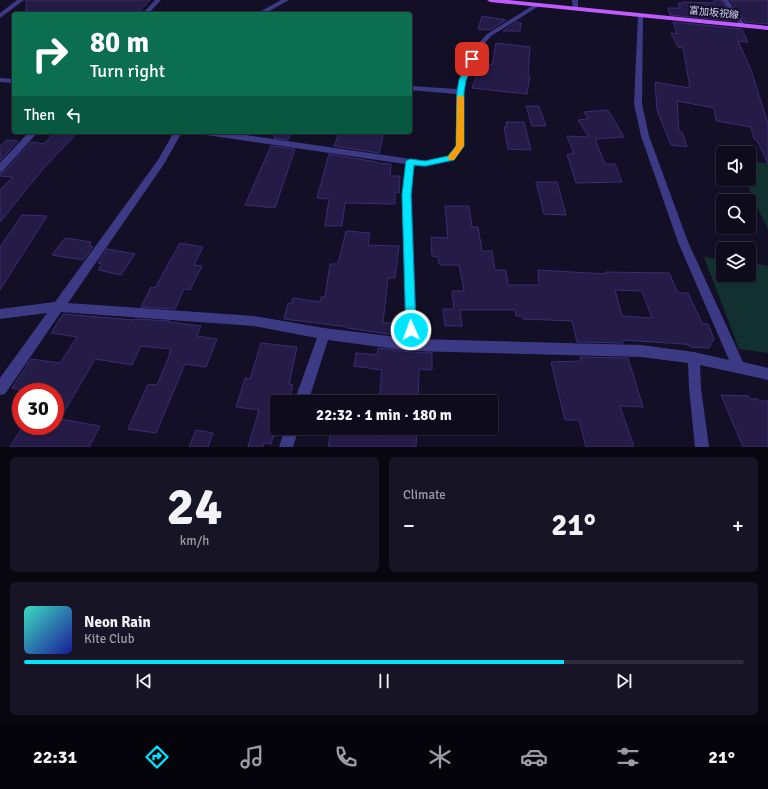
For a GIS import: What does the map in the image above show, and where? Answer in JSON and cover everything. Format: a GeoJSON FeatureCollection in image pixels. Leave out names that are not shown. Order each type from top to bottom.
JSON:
{"type":"FeatureCollection","features":[{"type":"Feature","properties":{"kind":"main road","name":"富加坂祝線"},"geometry":{"type":"LineString","coordinates":[[490,0],[768,28]]}},
{"type":"Feature","properties":{"kind":"street"},"geometry":{"type":"LineString","coordinates":[[0,16],[3,11],[21,0]]}},
{"type":"Feature","properties":{"kind":"street"},"geometry":{"type":"LineString","coordinates":[[147,12],[158,0]]}},
{"type":"Feature","properties":{"kind":"street"},"geometry":{"type":"LineString","coordinates":[[263,12],[286,0]]}},
{"type":"Feature","properties":{"kind":"street"},"geometry":{"type":"LineString","coordinates":[[575,0],[576,9]]}},
{"type":"Feature","properties":{"kind":"street"},"geometry":{"type":"LineString","coordinates":[[725,0],[743,26]]}},
{"type":"Feature","properties":{"kind":"street"},"geometry":{"type":"LineString","coordinates":[[220,134],[425,164],[451,158],[460,146],[460,92],[463,80],[477,48],[489,35],[537,5]]}},
{"type":"Feature","properties":{"kind":"street"},"geometry":{"type":"LineString","coordinates":[[641,15],[638,104],[645,136],[683,242],[739,367]]}},
{"type":"Feature","properties":{"kind":"street"},"geometry":{"type":"LineString","coordinates":[[0,80],[12,81]]}},
{"type":"Feature","properties":{"kind":"street"},"geometry":{"type":"LineString","coordinates":[[412,88],[460,92]]}},
{"type":"Feature","properties":{"kind":"street"},"geometry":{"type":"LineString","coordinates":[[0,169],[32,134]]}},
{"type":"Feature","properties":{"kind":"street"},"geometry":{"type":"LineString","coordinates":[[0,389],[160,162],[177,134]]}},
{"type":"Feature","properties":{"kind":"street"},"geometry":{"type":"LineString","coordinates":[[410,161],[406,195],[411,345]]}},
{"type":"Feature","properties":{"kind":"street"},"geometry":{"type":"LineString","coordinates":[[0,314],[57,307],[254,321],[324,334],[411,345],[640,351],[694,358],[768,374]]}},
{"type":"Feature","properties":{"kind":"street"},"geometry":{"type":"LineString","coordinates":[[303,395],[324,334]]}},
{"type":"Feature","properties":{"kind":"street"},"geometry":{"type":"LineString","coordinates":[[694,358],[695,388],[702,447]]}},
{"type":"Feature","properties":{"kind":"street"},"geometry":{"type":"LineString","coordinates":[[286,447],[290,435]]}},
{"type":"Feature","properties":{"kind":"green space"},"geometry":{"type":"Polygon","coordinates":[[[756,162],[768,163],[768,230],[756,204],[756,194],[751,194],[748,187],[756,186],[756,162]]]}},
{"type":"Feature","properties":{"kind":"green space"},"geometry":{"type":"Polygon","coordinates":[[[704,257],[716,259],[716,282],[756,282],[756,264],[768,266],[768,353],[739,349],[704,257]]]}},
{"type":"Feature","properties":{"kind":"building"},"geometry":{"type":"Polygon","coordinates":[[[26,0],[150,0],[139,12],[26,11],[26,0]]]}},
{"type":"Feature","properties":{"kind":"building"},"geometry":{"type":"Polygon","coordinates":[[[714,0],[721,0],[735,21],[670,15],[668,8],[680,8],[678,3],[682,4],[682,2],[714,3],[714,0]]]}},
{"type":"Feature","properties":{"kind":"building"},"geometry":{"type":"Polygon","coordinates":[[[730,0],[768,0],[768,24],[745,22],[730,0]]]}},
{"type":"Feature","properties":{"kind":"building"},"geometry":{"type":"Polygon","coordinates":[[[482,16],[506,20],[490,30],[478,29],[482,16]]]}},
{"type":"Feature","properties":{"kind":"building"},"geometry":{"type":"Polygon","coordinates":[[[516,22],[521,23],[520,31],[503,31],[516,22]]]}},
{"type":"Feature","properties":{"kind":"building"},"geometry":{"type":"Polygon","coordinates":[[[673,22],[742,29],[748,42],[738,41],[751,70],[768,123],[768,164],[757,140],[754,139],[751,127],[716,121],[714,108],[677,101],[679,132],[682,132],[687,147],[671,145],[657,110],[655,82],[690,88],[683,48],[678,47],[671,33],[677,34],[673,22]]]}},
{"type":"Feature","properties":{"kind":"building"},"geometry":{"type":"Polygon","coordinates":[[[496,43],[530,47],[528,76],[530,76],[527,94],[472,88],[481,63],[492,65],[496,43]]]}},
{"type":"Feature","properties":{"kind":"building"},"geometry":{"type":"Polygon","coordinates":[[[526,106],[539,106],[546,126],[532,126],[526,106]]]}},
{"type":"Feature","properties":{"kind":"building"},"geometry":{"type":"Polygon","coordinates":[[[608,110],[624,137],[595,139],[605,164],[615,164],[622,182],[576,183],[567,154],[574,154],[567,136],[589,137],[578,120],[588,119],[584,112],[608,110]]]}},
{"type":"Feature","properties":{"kind":"building"},"geometry":{"type":"Polygon","coordinates":[[[506,122],[524,122],[531,150],[508,149],[504,127],[507,127],[506,122]]]}},
{"type":"Feature","properties":{"kind":"building"},"geometry":{"type":"Polygon","coordinates":[[[53,134],[76,134],[42,170],[0,222],[0,190],[13,177],[0,176],[0,173],[4,172],[31,142],[44,144],[53,134]]]}},
{"type":"Feature","properties":{"kind":"building"},"geometry":{"type":"Polygon","coordinates":[[[275,134],[291,134],[288,140],[274,138],[275,134]]]}},
{"type":"Feature","properties":{"kind":"building"},"geometry":{"type":"Polygon","coordinates":[[[339,134],[384,134],[379,153],[334,146],[339,134]]]}},
{"type":"Feature","properties":{"kind":"building"},"geometry":{"type":"Polygon","coordinates":[[[6,140],[18,141],[0,161],[0,147],[6,140]]]}},
{"type":"Feature","properties":{"kind":"building"},"geometry":{"type":"Polygon","coordinates":[[[271,146],[295,149],[275,208],[245,205],[271,146]]]}},
{"type":"Feature","properties":{"kind":"building"},"geometry":{"type":"Polygon","coordinates":[[[329,154],[377,163],[391,164],[390,176],[400,176],[399,193],[395,192],[395,204],[345,203],[342,226],[325,226],[329,199],[317,198],[329,154]]]}},
{"type":"Feature","properties":{"kind":"building"},"geometry":{"type":"Polygon","coordinates":[[[536,182],[557,182],[566,215],[544,214],[536,182]]]}},
{"type":"Feature","properties":{"kind":"building"},"geometry":{"type":"Polygon","coordinates":[[[445,206],[469,206],[472,227],[478,227],[482,251],[492,251],[495,270],[506,270],[508,285],[539,285],[538,270],[606,274],[605,272],[669,273],[678,293],[688,293],[702,323],[708,324],[714,339],[709,348],[690,347],[689,345],[684,344],[622,340],[623,343],[577,342],[572,321],[523,319],[522,316],[516,316],[515,310],[460,310],[462,326],[445,326],[443,309],[454,309],[452,291],[464,291],[459,265],[441,265],[439,264],[438,257],[432,256],[431,237],[448,238],[445,206]],[[615,290],[622,316],[652,318],[642,291],[615,290]]]}},
{"type":"Feature","properties":{"kind":"building"},"geometry":{"type":"Polygon","coordinates":[[[22,215],[47,216],[0,290],[0,247],[22,215]]]}},
{"type":"Feature","properties":{"kind":"building"},"geometry":{"type":"Polygon","coordinates":[[[346,231],[370,233],[368,245],[399,246],[395,278],[388,278],[383,323],[401,323],[401,336],[348,327],[284,319],[288,303],[291,304],[293,298],[320,302],[321,297],[325,297],[330,264],[338,264],[346,231]]]}},
{"type":"Feature","properties":{"kind":"building"},"geometry":{"type":"Polygon","coordinates":[[[65,238],[91,242],[89,246],[93,247],[83,260],[52,255],[65,238]]]}},
{"type":"Feature","properties":{"kind":"building"},"geometry":{"type":"Polygon","coordinates":[[[180,243],[203,247],[194,265],[202,266],[190,290],[184,289],[175,309],[141,307],[151,287],[155,288],[180,243]]]}},
{"type":"Feature","properties":{"kind":"building"},"geometry":{"type":"Polygon","coordinates":[[[107,249],[135,254],[121,275],[98,270],[102,264],[98,263],[107,249]]]}},
{"type":"Feature","properties":{"kind":"building"},"geometry":{"type":"Polygon","coordinates":[[[63,314],[134,320],[170,321],[169,322],[201,326],[197,336],[217,339],[206,367],[185,364],[156,433],[128,429],[148,384],[157,385],[171,349],[141,346],[132,365],[95,359],[64,412],[64,383],[15,383],[31,359],[60,363],[77,337],[51,333],[63,314]]]}},
{"type":"Feature","properties":{"kind":"building"},"geometry":{"type":"Polygon","coordinates":[[[261,343],[297,347],[289,384],[293,385],[291,395],[270,395],[270,435],[277,436],[273,436],[271,444],[264,443],[263,447],[248,447],[259,410],[236,407],[245,378],[250,379],[261,343]]]}},
{"type":"Feature","properties":{"kind":"building"},"geometry":{"type":"Polygon","coordinates":[[[378,348],[432,353],[432,370],[419,369],[418,395],[380,395],[382,370],[354,366],[356,353],[377,355],[378,348]]]}},
{"type":"Feature","properties":{"kind":"building"},"geometry":{"type":"Polygon","coordinates":[[[580,357],[628,358],[643,407],[620,406],[634,447],[586,447],[579,420],[565,420],[551,362],[581,361],[580,357]]]}},
{"type":"Feature","properties":{"kind":"building"},"geometry":{"type":"Polygon","coordinates":[[[721,395],[749,396],[750,399],[768,401],[768,447],[743,447],[721,395]]]}},
{"type":"Feature","properties":{"kind":"building"},"geometry":{"type":"Polygon","coordinates":[[[64,420],[100,426],[89,447],[10,447],[17,435],[64,435],[64,420]]]}},
{"type":"Feature","properties":{"kind":"building"},"geometry":{"type":"Polygon","coordinates":[[[196,430],[213,433],[208,447],[189,447],[196,430]]]}},
{"type":"Feature","properties":{"kind":"building"},"geometry":{"type":"Polygon","coordinates":[[[330,435],[417,435],[416,447],[328,447],[330,435]]]}},
{"type":"Feature","properties":{"kind":"slow traffic"},"geometry":{"type":"LineString","coordinates":[[451,158],[460,146],[460,97]]}},
{"type":"Feature","properties":{"kind":"route"},"geometry":{"type":"LineString","coordinates":[[411,330],[406,195],[410,161],[425,164],[451,158],[460,146],[460,92],[463,80],[472,59]]}}]}
